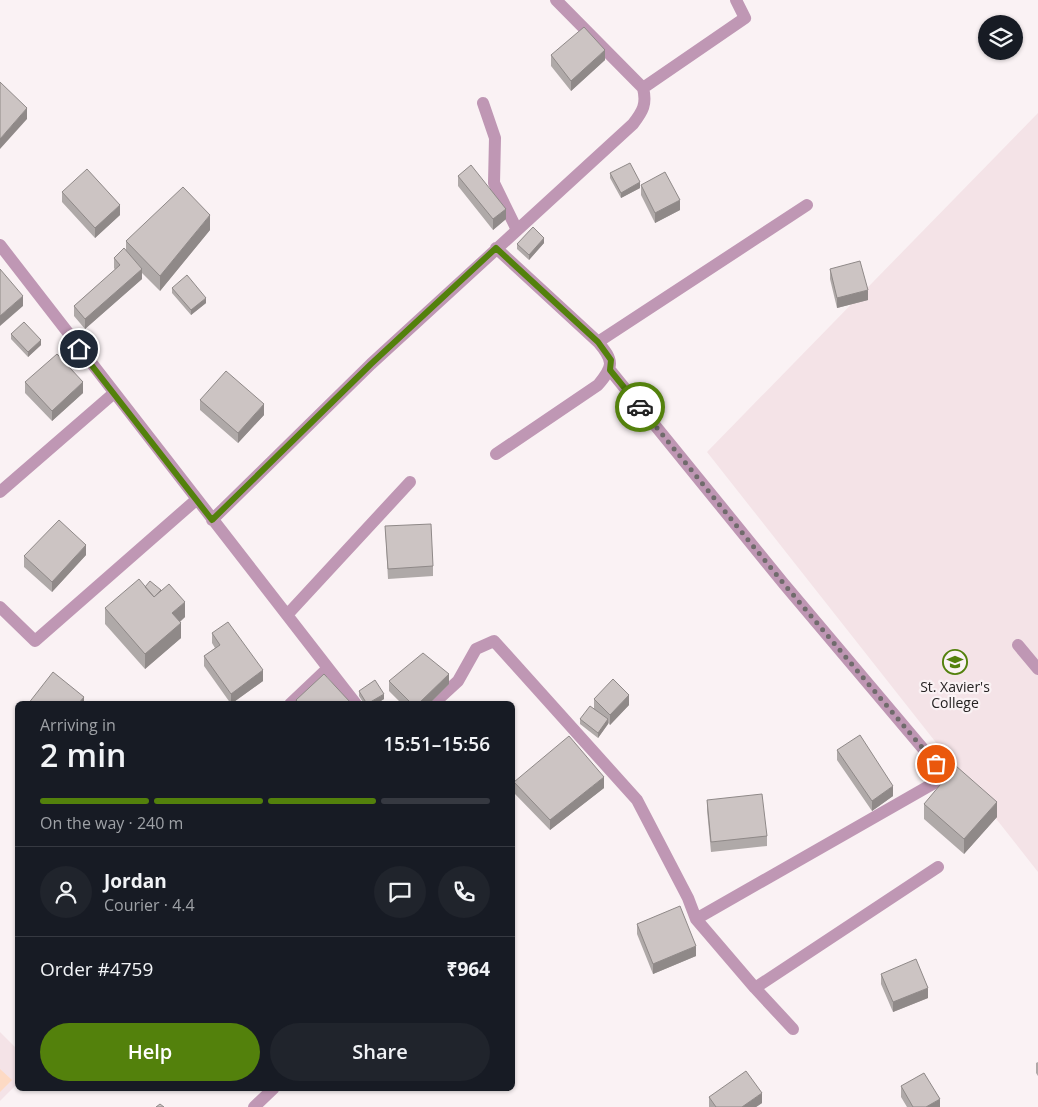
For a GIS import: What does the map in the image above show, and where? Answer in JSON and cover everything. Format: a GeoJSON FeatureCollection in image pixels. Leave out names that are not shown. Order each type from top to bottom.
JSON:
{"type":"FeatureCollection","features":[{"type":"Feature","properties":{"kind":"street"},"geometry":{"type":"LineString","coordinates":[[212,520],[371,364],[633,124],[642,112],[646,100],[643,88],[556,0]]}},
{"type":"Feature","properties":{"kind":"street"},"geometry":{"type":"LineString","coordinates":[[643,88],[745,18],[736,0]]}},
{"type":"Feature","properties":{"kind":"street"},"geometry":{"type":"LineString","coordinates":[[483,103],[495,138],[494,183],[517,230]]}},
{"type":"Feature","properties":{"kind":"street"},"geometry":{"type":"LineString","coordinates":[[598,342],[807,205]]}},
{"type":"Feature","properties":{"kind":"street"},"geometry":{"type":"LineString","coordinates":[[0,245],[354,701]]}},
{"type":"Feature","properties":{"kind":"street"},"geometry":{"type":"LineString","coordinates":[[496,248],[598,342],[611,360],[610,370],[598,385],[496,454]]}},
{"type":"Feature","properties":{"kind":"street"},"geometry":{"type":"LineString","coordinates":[[610,370],[784,584],[936,764],[942,778],[696,919]]}},
{"type":"Feature","properties":{"kind":"street"},"geometry":{"type":"LineString","coordinates":[[0,492],[114,394]]}},
{"type":"Feature","properties":{"kind":"street"},"geometry":{"type":"LineString","coordinates":[[287,615],[410,482]]}},
{"type":"Feature","properties":{"kind":"street"},"geometry":{"type":"LineString","coordinates":[[0,607],[35,641],[196,500]]}},
{"type":"Feature","properties":{"kind":"street"},"geometry":{"type":"LineString","coordinates":[[436,701],[458,681],[476,649],[494,641],[637,800],[688,898],[696,919],[793,1029]]}},
{"type":"Feature","properties":{"kind":"street"},"geometry":{"type":"LineString","coordinates":[[1018,645],[1038,669]]}},
{"type":"Feature","properties":{"kind":"street"},"geometry":{"type":"LineString","coordinates":[[293,701],[328,668]]}},
{"type":"Feature","properties":{"kind":"street"},"geometry":{"type":"LineString","coordinates":[[755,988],[938,867]]}},
{"type":"Feature","properties":{"kind":"street"},"geometry":{"type":"LineString","coordinates":[[254,1107],[271,1091]]}},
{"type":"Feature","properties":{"kind":"shaded area","name":"St. Xavier's College"},"geometry":{"type":"Polygon","coordinates":[[[1038,113],[1038,872],[707,452],[1038,113]]]}},
{"type":"Feature","properties":{"kind":"shaded area"},"geometry":{"type":"Polygon","coordinates":[[[0,1032],[15,1047],[15,1086],[0,1101],[0,1032]]]}},
{"type":"Feature","properties":{"kind":"shaded area"},"geometry":{"type":"Polygon","coordinates":[[[0,1069],[12,1080],[0,1092],[0,1069]]]}},
{"type":"Feature","properties":{"kind":"building"},"geometry":{"type":"Polygon","coordinates":[[[584,27],[605,50],[571,81],[551,55],[584,27]]]}},
{"type":"Feature","properties":{"kind":"building"},"geometry":{"type":"Polygon","coordinates":[[[0,82],[27,108],[0,139],[0,82]]]}},
{"type":"Feature","properties":{"kind":"building"},"geometry":{"type":"Polygon","coordinates":[[[630,163],[640,182],[621,193],[610,173],[630,163]]]}},
{"type":"Feature","properties":{"kind":"building"},"geometry":{"type":"Polygon","coordinates":[[[471,165],[506,209],[493,219],[458,176],[471,165]]]}},
{"type":"Feature","properties":{"kind":"building"},"geometry":{"type":"Polygon","coordinates":[[[87,169],[120,205],[95,228],[62,192],[87,169]]]}},
{"type":"Feature","properties":{"kind":"building"},"geometry":{"type":"Polygon","coordinates":[[[665,172],[680,200],[655,213],[641,185],[665,172]]]}},
{"type":"Feature","properties":{"kind":"building"},"geometry":{"type":"Polygon","coordinates":[[[183,187],[210,215],[160,276],[126,241],[183,187]]]}},
{"type":"Feature","properties":{"kind":"building"},"geometry":{"type":"Polygon","coordinates":[[[533,227],[544,238],[529,255],[517,244],[533,227]]]}},
{"type":"Feature","properties":{"kind":"building"},"geometry":{"type":"Polygon","coordinates":[[[124,248],[142,269],[85,319],[74,306],[120,265],[114,258],[124,248]]]}},
{"type":"Feature","properties":{"kind":"building"},"geometry":{"type":"Polygon","coordinates":[[[860,261],[868,290],[837,298],[830,269],[860,261]]]}},
{"type":"Feature","properties":{"kind":"building"},"geometry":{"type":"Polygon","coordinates":[[[0,269],[23,296],[0,316],[0,269]]]}},
{"type":"Feature","properties":{"kind":"building"},"geometry":{"type":"Polygon","coordinates":[[[187,275],[206,298],[191,310],[172,288],[187,275]]]}},
{"type":"Feature","properties":{"kind":"building"},"geometry":{"type":"Polygon","coordinates":[[[24,322],[41,340],[28,352],[11,334],[24,322]]]}},
{"type":"Feature","properties":{"kind":"building"},"geometry":{"type":"Polygon","coordinates":[[[57,354],[83,382],[52,411],[25,382],[57,354]]]}},
{"type":"Feature","properties":{"kind":"building"},"geometry":{"type":"Polygon","coordinates":[[[226,371],[264,404],[238,433],[200,400],[226,371]]]}},
{"type":"Feature","properties":{"kind":"building"},"geometry":{"type":"Polygon","coordinates":[[[59,520],[86,545],[52,582],[24,556],[59,520]]]}},
{"type":"Feature","properties":{"kind":"building"},"geometry":{"type":"Polygon","coordinates":[[[431,524],[433,566],[388,569],[385,526],[431,524]]]}},
{"type":"Feature","properties":{"kind":"building"},"geometry":{"type":"Polygon","coordinates":[[[139,579],[154,597],[169,584],[185,602],[172,613],[181,623],[145,654],[105,608],[139,579]]]}},
{"type":"Feature","properties":{"kind":"building"},"geometry":{"type":"Polygon","coordinates":[[[150,581],[161,590],[154,597],[145,587],[150,581]]]}},
{"type":"Feature","properties":{"kind":"building"},"geometry":{"type":"Polygon","coordinates":[[[228,622],[263,670],[231,694],[204,656],[220,645],[212,633],[228,622]]]}},
{"type":"Feature","properties":{"kind":"building"},"geometry":{"type":"Polygon","coordinates":[[[423,653],[449,674],[421,701],[409,701],[389,681],[423,653]]]}},
{"type":"Feature","properties":{"kind":"building"},"geometry":{"type":"Polygon","coordinates":[[[53,672],[84,697],[81,701],[30,701],[53,672]]]}},
{"type":"Feature","properties":{"kind":"building"},"geometry":{"type":"Polygon","coordinates":[[[324,674],[349,701],[297,701],[324,674]]]}},
{"type":"Feature","properties":{"kind":"building"},"geometry":{"type":"Polygon","coordinates":[[[613,679],[629,695],[610,715],[594,699],[613,679]]]}},
{"type":"Feature","properties":{"kind":"building"},"geometry":{"type":"Polygon","coordinates":[[[375,680],[384,694],[372,701],[365,701],[359,691],[375,680]]]}},
{"type":"Feature","properties":{"kind":"building"},"geometry":{"type":"Polygon","coordinates":[[[590,706],[608,719],[598,733],[580,719],[590,706]]]}},
{"type":"Feature","properties":{"kind":"building"},"geometry":{"type":"Polygon","coordinates":[[[860,735],[893,786],[872,801],[837,750],[860,735]]]}},
{"type":"Feature","properties":{"kind":"building"},"geometry":{"type":"Polygon","coordinates":[[[569,736],[604,777],[550,820],[515,781],[569,736]]]}},
{"type":"Feature","properties":{"kind":"building"},"geometry":{"type":"Polygon","coordinates":[[[956,766],[997,802],[964,839],[924,804],[956,766]]]}},
{"type":"Feature","properties":{"kind":"building"},"geometry":{"type":"Polygon","coordinates":[[[762,794],[767,836],[711,842],[707,800],[762,794]]]}},
{"type":"Feature","properties":{"kind":"building"},"geometry":{"type":"Polygon","coordinates":[[[680,906],[696,946],[653,964],[637,924],[680,906]]]}},
{"type":"Feature","properties":{"kind":"building"},"geometry":{"type":"Polygon","coordinates":[[[916,959],[928,988],[893,1002],[881,974],[916,959]]]}},
{"type":"Feature","properties":{"kind":"building"},"geometry":{"type":"Polygon","coordinates":[[[746,1071],[762,1093],[742,1107],[716,1107],[709,1097],[746,1071]]]}},
{"type":"Feature","properties":{"kind":"building"},"geometry":{"type":"Polygon","coordinates":[[[924,1073],[940,1099],[926,1107],[913,1107],[901,1086],[924,1073]]]}},
{"type":"Feature","properties":{"kind":"way so far"},"geometry":{"type":"LineString","coordinates":[[640,407],[784,584],[936,764]]}},
{"type":"Feature","properties":{"kind":"place","name":"St. Xavier's College"},"geometry":{"type":"Point","coordinates":[955,662]}},
{"type":"Feature","properties":{"kind":"route"},"geometry":{"type":"LineString","coordinates":[[79,349],[212,520],[371,364],[496,248],[606,350],[611,360],[610,370],[640,407]]}}]}
